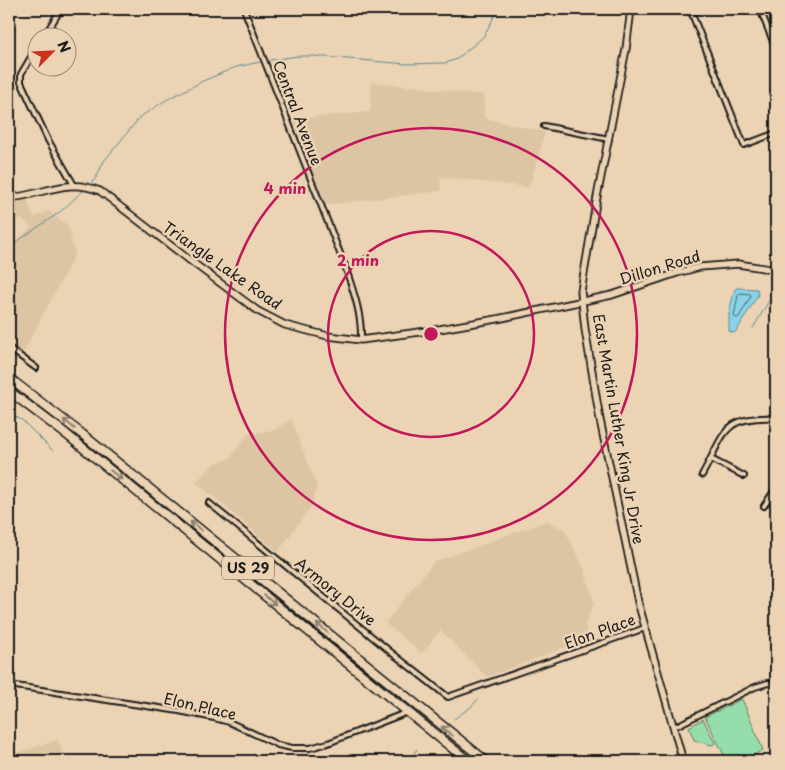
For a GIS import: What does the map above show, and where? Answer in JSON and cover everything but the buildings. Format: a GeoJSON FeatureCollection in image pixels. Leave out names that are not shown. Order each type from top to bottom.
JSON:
{"type":"FeatureCollection","features":[{"type":"Feature","properties":{"kind":"highway","name":"US 29"},"geometry":{"type":"LineString","coordinates":[[9,378],[486,761]]}},
{"type":"Feature","properties":{"kind":"highway","name":"US 29"},"geometry":{"type":"LineString","coordinates":[[9,391],[66,434],[467,761]]}},
{"type":"Feature","properties":{"kind":"street"},"geometry":{"type":"LineString","coordinates":[[48,28],[60,9]]}},
{"type":"Feature","properties":{"kind":"street","name":"Central Avenue"},"geometry":{"type":"LineString","coordinates":[[244,9],[345,266],[362,325],[361,340]]}},
{"type":"Feature","properties":{"kind":"street","name":"East Martin Luther King Jr Drive"},"geometry":{"type":"LineString","coordinates":[[632,9],[581,292],[600,420],[638,602],[683,761]]}},
{"type":"Feature","properties":{"kind":"street"},"geometry":{"type":"LineString","coordinates":[[700,9],[691,11],[744,145],[776,133]]}},
{"type":"Feature","properties":{"kind":"street"},"geometry":{"type":"LineString","coordinates":[[760,9],[776,49]]}},
{"type":"Feature","properties":{"kind":"street"},"geometry":{"type":"LineString","coordinates":[[28,62],[21,74],[21,82],[48,140],[74,185]]}},
{"type":"Feature","properties":{"kind":"street"},"geometry":{"type":"LineString","coordinates":[[544,126],[609,139]]}},
{"type":"Feature","properties":{"kind":"street","name":"Triangle Lake Road"},"geometry":{"type":"LineString","coordinates":[[9,198],[74,185],[92,188],[115,201],[145,226],[258,311],[285,325],[328,336],[361,340],[434,330],[582,302]]}},
{"type":"Feature","properties":{"kind":"street","name":"Dillon Road"},"geometry":{"type":"LineString","coordinates":[[582,302],[612,295],[700,267],[738,264],[776,270]]}},
{"type":"Feature","properties":{"kind":"street"},"geometry":{"type":"LineString","coordinates":[[9,348],[36,368]]}},
{"type":"Feature","properties":{"kind":"street"},"geometry":{"type":"LineString","coordinates":[[702,475],[726,430],[736,422],[748,418],[776,418]]}},
{"type":"Feature","properties":{"kind":"street"},"geometry":{"type":"LineString","coordinates":[[711,459],[744,476]]}},
{"type":"Feature","properties":{"kind":"street"},"geometry":{"type":"LineString","coordinates":[[764,506],[774,495],[776,488]]}},
{"type":"Feature","properties":{"kind":"street","name":"Armory Drive"},"geometry":{"type":"LineString","coordinates":[[209,503],[448,698]]}},
{"type":"Feature","properties":{"kind":"street","name":"Elon Place"},"geometry":{"type":"LineString","coordinates":[[448,698],[645,628]]}},
{"type":"Feature","properties":{"kind":"street"},"geometry":{"type":"LineString","coordinates":[[674,727],[755,687],[768,683],[776,685]]}},
{"type":"Feature","properties":{"kind":"street","name":"Elon Place"},"geometry":{"type":"LineString","coordinates":[[9,685],[214,718],[229,722],[278,745],[292,748],[310,748],[328,743],[408,712]]}},
{"type":"Feature","properties":{"kind":"shaded area"},"geometry":{"type":"Polygon","coordinates":[[[372,82],[484,95],[484,118],[545,132],[529,187],[440,177],[441,191],[325,205],[293,119],[370,112],[372,82]]]}},
{"type":"Feature","properties":{"kind":"shaded area"},"geometry":{"type":"Polygon","coordinates":[[[26,198],[34,217],[48,211],[68,226],[75,254],[22,355],[9,344],[9,249],[31,227],[22,219],[9,220],[9,199],[26,198]]]}},
{"type":"Feature","properties":{"kind":"shaded area"},"geometry":{"type":"Polygon","coordinates":[[[291,419],[317,487],[312,505],[278,552],[196,482],[214,464],[230,458],[248,434],[275,430],[291,419]]]}},
{"type":"Feature","properties":{"kind":"shaded area"},"geometry":{"type":"Polygon","coordinates":[[[547,521],[565,530],[584,569],[594,603],[585,625],[589,638],[487,677],[440,630],[422,653],[385,623],[434,562],[547,521]]]}},
{"type":"Feature","properties":{"kind":"shaded area"},"geometry":{"type":"Polygon","coordinates":[[[58,740],[66,761],[9,761],[9,755],[58,740]]]}},
{"type":"Feature","properties":{"kind":"green space"},"geometry":{"type":"Polygon","coordinates":[[[742,699],[763,750],[742,761],[727,761],[705,717],[742,699]]]}},
{"type":"Feature","properties":{"kind":"green space"},"geometry":{"type":"Polygon","coordinates":[[[703,719],[715,743],[712,745],[694,740],[689,727],[703,719]]]}},
{"type":"Feature","properties":{"kind":"water"},"geometry":{"type":"Polygon","coordinates":[[[736,288],[757,289],[758,295],[737,330],[734,333],[729,331],[729,314],[736,288]]]}},
{"type":"Feature","properties":{"kind":"waterway"},"geometry":{"type":"LineString","coordinates":[[270,60],[313,56],[407,64],[445,63],[457,59],[484,36],[498,9]]}},
{"type":"Feature","properties":{"kind":"waterway"},"geometry":{"type":"LineString","coordinates":[[91,183],[96,178],[104,161],[140,117],[166,100],[203,81],[236,67],[260,62]]}},
{"type":"Feature","properties":{"kind":"waterway"},"geometry":{"type":"LineString","coordinates":[[9,247],[60,212],[84,190]]}},
{"type":"Feature","properties":{"kind":"waterway"},"geometry":{"type":"LineString","coordinates":[[753,328],[776,289]]}},
{"type":"Feature","properties":{"kind":"waterway"},"geometry":{"type":"LineString","coordinates":[[9,414],[22,420],[53,451]]}},
{"type":"Feature","properties":{"kind":"waterway"},"geometry":{"type":"LineString","coordinates":[[454,719],[471,707],[478,699]]}},
{"type":"Feature","properties":{"kind":"waterway"},"geometry":{"type":"LineString","coordinates":[[409,761],[417,749]]}}]}
